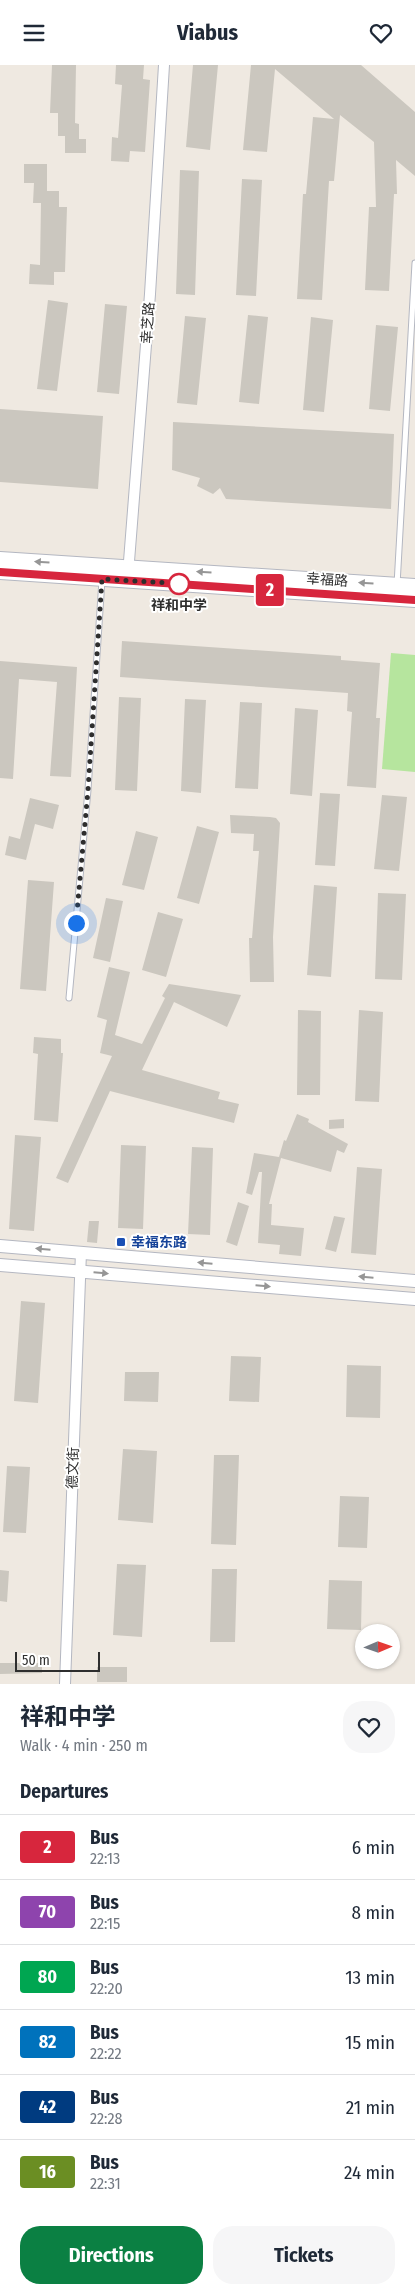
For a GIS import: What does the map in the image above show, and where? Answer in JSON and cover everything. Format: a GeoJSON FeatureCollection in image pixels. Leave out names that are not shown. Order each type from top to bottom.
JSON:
{"type":"FeatureCollection","features":[{"type":"Feature","properties":{"kind":"main road","name":"幸福路"},"geometry":{"type":"LineString","coordinates":[[0,559],[128,574],[415,600]]}},
{"type":"Feature","properties":{"kind":"main road","name":"幸福路"},"geometry":{"type":"LineString","coordinates":[[0,572],[102,579],[128,574],[415,586]]}},
{"type":"Feature","properties":{"kind":"street","name":"幸芝路"},"geometry":{"type":"LineString","coordinates":[[128,574],[150,294],[164,65]]}},
{"type":"Feature","properties":{"kind":"street"},"geometry":{"type":"LineString","coordinates":[[0,1246],[415,1281]]}},
{"type":"Feature","properties":{"kind":"street","name":"德文街"},"geometry":{"type":"LineString","coordinates":[[65,1684],[81,1253]]}},
{"type":"Feature","properties":{"kind":"street"},"geometry":{"type":"LineString","coordinates":[[0,1265],[415,1299]]}},
{"type":"Feature","properties":{"kind":"lane"},"geometry":{"type":"LineString","coordinates":[[397,585],[415,263]]}},
{"type":"Feature","properties":{"kind":"lane"},"geometry":{"type":"LineString","coordinates":[[69,998],[88,790],[102,579]]}},
{"type":"Feature","properties":{"kind":"green space"},"geometry":{"type":"Polygon","coordinates":[[[391,653],[415,655],[415,772],[382,769],[391,653]]]}},
{"type":"Feature","properties":{"kind":"building"},"geometry":{"type":"Polygon","coordinates":[[[52,65],[76,65],[75,123],[79,124],[79,139],[86,139],[86,153],[65,153],[65,136],[58,136],[58,113],[50,113],[52,65]]]}},
{"type":"Feature","properties":{"kind":"building"},"geometry":{"type":"Polygon","coordinates":[[[116,65],[144,65],[143,79],[150,80],[145,152],[130,151],[129,162],[111,161],[112,137],[118,138],[122,85],[115,84],[116,65]]]}},
{"type":"Feature","properties":{"kind":"building"},"geometry":{"type":"Polygon","coordinates":[[[193,65],[218,65],[210,150],[186,147],[193,65]]]}},
{"type":"Feature","properties":{"kind":"building"},"geometry":{"type":"Polygon","coordinates":[[[251,65],[361,65],[415,112],[415,176],[396,160],[397,194],[394,194],[389,291],[365,290],[369,207],[376,207],[374,142],[340,115],[334,181],[329,181],[322,300],[297,299],[303,194],[306,194],[313,117],[334,119],[275,69],[267,152],[243,150],[251,65]]]}},
{"type":"Feature","properties":{"kind":"building"},"geometry":{"type":"Polygon","coordinates":[[[24,164],[47,164],[47,191],[59,191],[59,207],[67,207],[65,272],[54,272],[54,285],[29,284],[30,264],[40,265],[41,203],[33,203],[34,183],[24,183],[24,164]]]}},
{"type":"Feature","properties":{"kind":"building"},"geometry":{"type":"Polygon","coordinates":[[[180,170],[199,171],[195,295],[176,294],[180,170]]]}},
{"type":"Feature","properties":{"kind":"building"},"geometry":{"type":"Polygon","coordinates":[[[242,179],[262,180],[256,296],[236,295],[242,179]]]}},
{"type":"Feature","properties":{"kind":"building"},"geometry":{"type":"Polygon","coordinates":[[[48,300],[68,303],[57,391],[37,389],[48,300]]]}},
{"type":"Feature","properties":{"kind":"building"},"geometry":{"type":"Polygon","coordinates":[[[105,304],[127,306],[119,394],[97,392],[105,304]]]}},
{"type":"Feature","properties":{"kind":"building"},"geometry":{"type":"Polygon","coordinates":[[[248,315],[268,317],[259,404],[239,402],[248,315]]]}},
{"type":"Feature","properties":{"kind":"building"},"geometry":{"type":"Polygon","coordinates":[[[185,316],[206,318],[197,405],[177,403],[185,316]]]}},
{"type":"Feature","properties":{"kind":"building"},"geometry":{"type":"Polygon","coordinates":[[[311,317],[333,320],[324,412],[303,410],[311,317]]]}},
{"type":"Feature","properties":{"kind":"building"},"geometry":{"type":"Polygon","coordinates":[[[376,325],[398,327],[390,411],[369,409],[376,325]]]}},
{"type":"Feature","properties":{"kind":"building"},"geometry":{"type":"Polygon","coordinates":[[[0,409],[103,416],[98,489],[0,482],[0,409]]]}},
{"type":"Feature","properties":{"kind":"building"},"geometry":{"type":"Polygon","coordinates":[[[173,422],[394,434],[391,509],[226,499],[220,488],[213,494],[197,486],[200,478],[172,470],[173,422]]]}},
{"type":"Feature","properties":{"kind":"building"},"geometry":{"type":"Polygon","coordinates":[[[122,641],[341,656],[341,660],[380,663],[376,718],[380,718],[376,788],[347,786],[352,712],[347,711],[348,693],[120,677],[122,641]]]}},
{"type":"Feature","properties":{"kind":"building"},"geometry":{"type":"Polygon","coordinates":[[[0,661],[77,667],[71,777],[50,776],[57,682],[19,679],[13,779],[0,778],[0,661]]]}},
{"type":"Feature","properties":{"kind":"building"},"geometry":{"type":"Polygon","coordinates":[[[119,697],[141,698],[137,791],[115,790],[119,697]]]}},
{"type":"Feature","properties":{"kind":"building"},"geometry":{"type":"Polygon","coordinates":[[[185,699],[206,700],[201,793],[181,791],[185,699]]]}},
{"type":"Feature","properties":{"kind":"building"},"geometry":{"type":"Polygon","coordinates":[[[240,702],[262,703],[258,789],[235,788],[240,702]]]}},
{"type":"Feature","properties":{"kind":"building"},"geometry":{"type":"Polygon","coordinates":[[[295,708],[318,710],[312,796],[290,794],[295,708]]]}},
{"type":"Feature","properties":{"kind":"building"},"geometry":{"type":"Polygon","coordinates":[[[320,793],[340,794],[335,866],[315,865],[320,793]]]}},
{"type":"Feature","properties":{"kind":"building"},"geometry":{"type":"Polygon","coordinates":[[[382,795],[407,797],[399,871],[374,869],[382,795]]]}},
{"type":"Feature","properties":{"kind":"building"},"geometry":{"type":"Polygon","coordinates":[[[30,798],[59,805],[53,829],[35,824],[26,860],[5,855],[9,836],[20,839],[30,798]]]}},
{"type":"Feature","properties":{"kind":"building"},"geometry":{"type":"Polygon","coordinates":[[[230,815],[270,817],[276,818],[280,823],[273,937],[274,982],[250,982],[249,938],[252,938],[259,851],[253,851],[254,834],[231,833],[230,815]]]}},
{"type":"Feature","properties":{"kind":"building"},"geometry":{"type":"Polygon","coordinates":[[[197,826],[219,832],[199,904],[177,898],[197,826]]]}},
{"type":"Feature","properties":{"kind":"building"},"geometry":{"type":"Polygon","coordinates":[[[136,831],[158,837],[144,890],[122,885],[136,831]]]}},
{"type":"Feature","properties":{"kind":"building"},"geometry":{"type":"Polygon","coordinates":[[[28,880],[54,882],[46,991],[20,989],[28,880]]]}},
{"type":"Feature","properties":{"kind":"building"},"geometry":{"type":"Polygon","coordinates":[[[314,885],[337,887],[331,977],[307,975],[314,885]]]}},
{"type":"Feature","properties":{"kind":"building"},"geometry":{"type":"Polygon","coordinates":[[[378,893],[406,894],[402,980],[375,979],[378,893]]]}},
{"type":"Feature","properties":{"kind":"building"},"geometry":{"type":"Polygon","coordinates":[[[106,898],[123,901],[110,962],[93,958],[106,898]]]}},
{"type":"Feature","properties":{"kind":"building"},"geometry":{"type":"Polygon","coordinates":[[[158,912],[183,919],[166,977],[142,970],[158,912]]]}},
{"type":"Feature","properties":{"kind":"building"},"geometry":{"type":"Polygon","coordinates":[[[109,967],[130,972],[115,1035],[142,1044],[165,998],[162,996],[169,984],[241,995],[227,1027],[174,1002],[142,1070],[220,1092],[218,1099],[239,1104],[234,1123],[110,1091],[68,1183],[56,1178],[112,1056],[100,1053],[107,1020],[97,1017],[109,967]]]}},
{"type":"Feature","properties":{"kind":"building"},"geometry":{"type":"Polygon","coordinates":[[[298,1010],[321,1011],[320,1095],[297,1095],[298,1010]]]}},
{"type":"Feature","properties":{"kind":"building"},"geometry":{"type":"Polygon","coordinates":[[[359,1010],[383,1012],[379,1102],[355,1101],[359,1010]]]}},
{"type":"Feature","properties":{"kind":"building"},"geometry":{"type":"Polygon","coordinates":[[[34,1037],[61,1039],[61,1053],[63,1053],[58,1122],[34,1120],[38,1054],[33,1053],[34,1037]]]}},
{"type":"Feature","properties":{"kind":"building"},"geometry":{"type":"Polygon","coordinates":[[[297,1114],[309,1119],[308,1122],[348,1144],[344,1153],[337,1150],[331,1172],[281,1158],[269,1204],[272,1204],[271,1225],[304,1228],[301,1256],[279,1254],[280,1245],[258,1243],[262,1172],[259,1172],[252,1195],[246,1193],[254,1153],[279,1157],[284,1140],[286,1141],[297,1114]]]}},
{"type":"Feature","properties":{"kind":"building"},"geometry":{"type":"Polygon","coordinates":[[[344,1119],[344,1128],[329,1129],[329,1120],[344,1119]]]}},
{"type":"Feature","properties":{"kind":"building"},"geometry":{"type":"Polygon","coordinates":[[[15,1135],[41,1137],[34,1231],[9,1229],[15,1135]]]}},
{"type":"Feature","properties":{"kind":"building"},"geometry":{"type":"Polygon","coordinates":[[[121,1145],[146,1146],[143,1229],[118,1228],[121,1145]]]}},
{"type":"Feature","properties":{"kind":"building"},"geometry":{"type":"Polygon","coordinates":[[[192,1147],[213,1148],[210,1235],[188,1234],[192,1147]]]}},
{"type":"Feature","properties":{"kind":"building"},"geometry":{"type":"Polygon","coordinates":[[[357,1167],[382,1169],[376,1255],[351,1253],[357,1167]]]}},
{"type":"Feature","properties":{"kind":"building"},"geometry":{"type":"Polygon","coordinates":[[[238,1202],[249,1206],[237,1246],[226,1242],[238,1202]]]}},
{"type":"Feature","properties":{"kind":"building"},"geometry":{"type":"Polygon","coordinates":[[[334,1216],[345,1218],[336,1252],[325,1249],[334,1216]]]}},
{"type":"Feature","properties":{"kind":"building"},"geometry":{"type":"Polygon","coordinates":[[[89,1221],[99,1221],[97,1243],[87,1242],[89,1221]]]}},
{"type":"Feature","properties":{"kind":"building"},"geometry":{"type":"Polygon","coordinates":[[[21,1301],[45,1303],[38,1403],[14,1401],[21,1301]]]}},
{"type":"Feature","properties":{"kind":"building"},"geometry":{"type":"Polygon","coordinates":[[[231,1356],[261,1357],[259,1402],[229,1401],[231,1356]]]}},
{"type":"Feature","properties":{"kind":"building"},"geometry":{"type":"Polygon","coordinates":[[[347,1365],[381,1366],[380,1418],[346,1417],[347,1365]]]}},
{"type":"Feature","properties":{"kind":"building"},"geometry":{"type":"Polygon","coordinates":[[[125,1372],[159,1372],[158,1402],[124,1401],[125,1372]]]}},
{"type":"Feature","properties":{"kind":"building"},"geometry":{"type":"Polygon","coordinates":[[[123,1449],[157,1451],[153,1523],[118,1520],[123,1449]]]}},
{"type":"Feature","properties":{"kind":"building"},"geometry":{"type":"Polygon","coordinates":[[[214,1455],[239,1455],[236,1545],[211,1544],[214,1455]]]}},
{"type":"Feature","properties":{"kind":"building"},"geometry":{"type":"Polygon","coordinates":[[[7,1466],[30,1467],[26,1533],[3,1532],[7,1466]]]}},
{"type":"Feature","properties":{"kind":"building"},"geometry":{"type":"Polygon","coordinates":[[[340,1496],[369,1497],[367,1548],[338,1547],[340,1496]]]}},
{"type":"Feature","properties":{"kind":"building"},"geometry":{"type":"Polygon","coordinates":[[[117,1564],[146,1565],[142,1637],[113,1635],[117,1564]]]}},
{"type":"Feature","properties":{"kind":"building"},"geometry":{"type":"Polygon","coordinates":[[[212,1569],[237,1569],[235,1642],[210,1642],[212,1569]]]}},
{"type":"Feature","properties":{"kind":"building"},"geometry":{"type":"Polygon","coordinates":[[[0,1570],[9,1571],[7,1602],[0,1601],[0,1570]]]}},
{"type":"Feature","properties":{"kind":"building"},"geometry":{"type":"Polygon","coordinates":[[[329,1580],[362,1581],[361,1624],[355,1624],[355,1630],[327,1629],[329,1580]]]}},
{"type":"Feature","properties":{"kind":"building"},"geometry":{"type":"Polygon","coordinates":[[[0,1663],[42,1663],[42,1673],[0,1674],[0,1663]]]}},
{"type":"Feature","properties":{"kind":"building"},"geometry":{"type":"Polygon","coordinates":[[[97,1667],[127,1667],[127,1682],[97,1682],[97,1667]]]}},
{"type":"Feature","properties":{"kind":"bus line","name":"2"},"geometry":{"type":"LineString","coordinates":[[0,572],[415,600]]}},
{"type":"Feature","properties":{"kind":"place","name":"祥和中学"},"geometry":{"type":"Point","coordinates":[179,584]}},
{"type":"Feature","properties":{"kind":"place","name":"幸福东路"},"geometry":{"type":"Point","coordinates":[121,1242]}},
{"type":"Feature","properties":{"kind":"route"},"geometry":{"type":"LineString","coordinates":[[76,923],[88,790],[102,579],[185,584],[179,584]]}}]}
